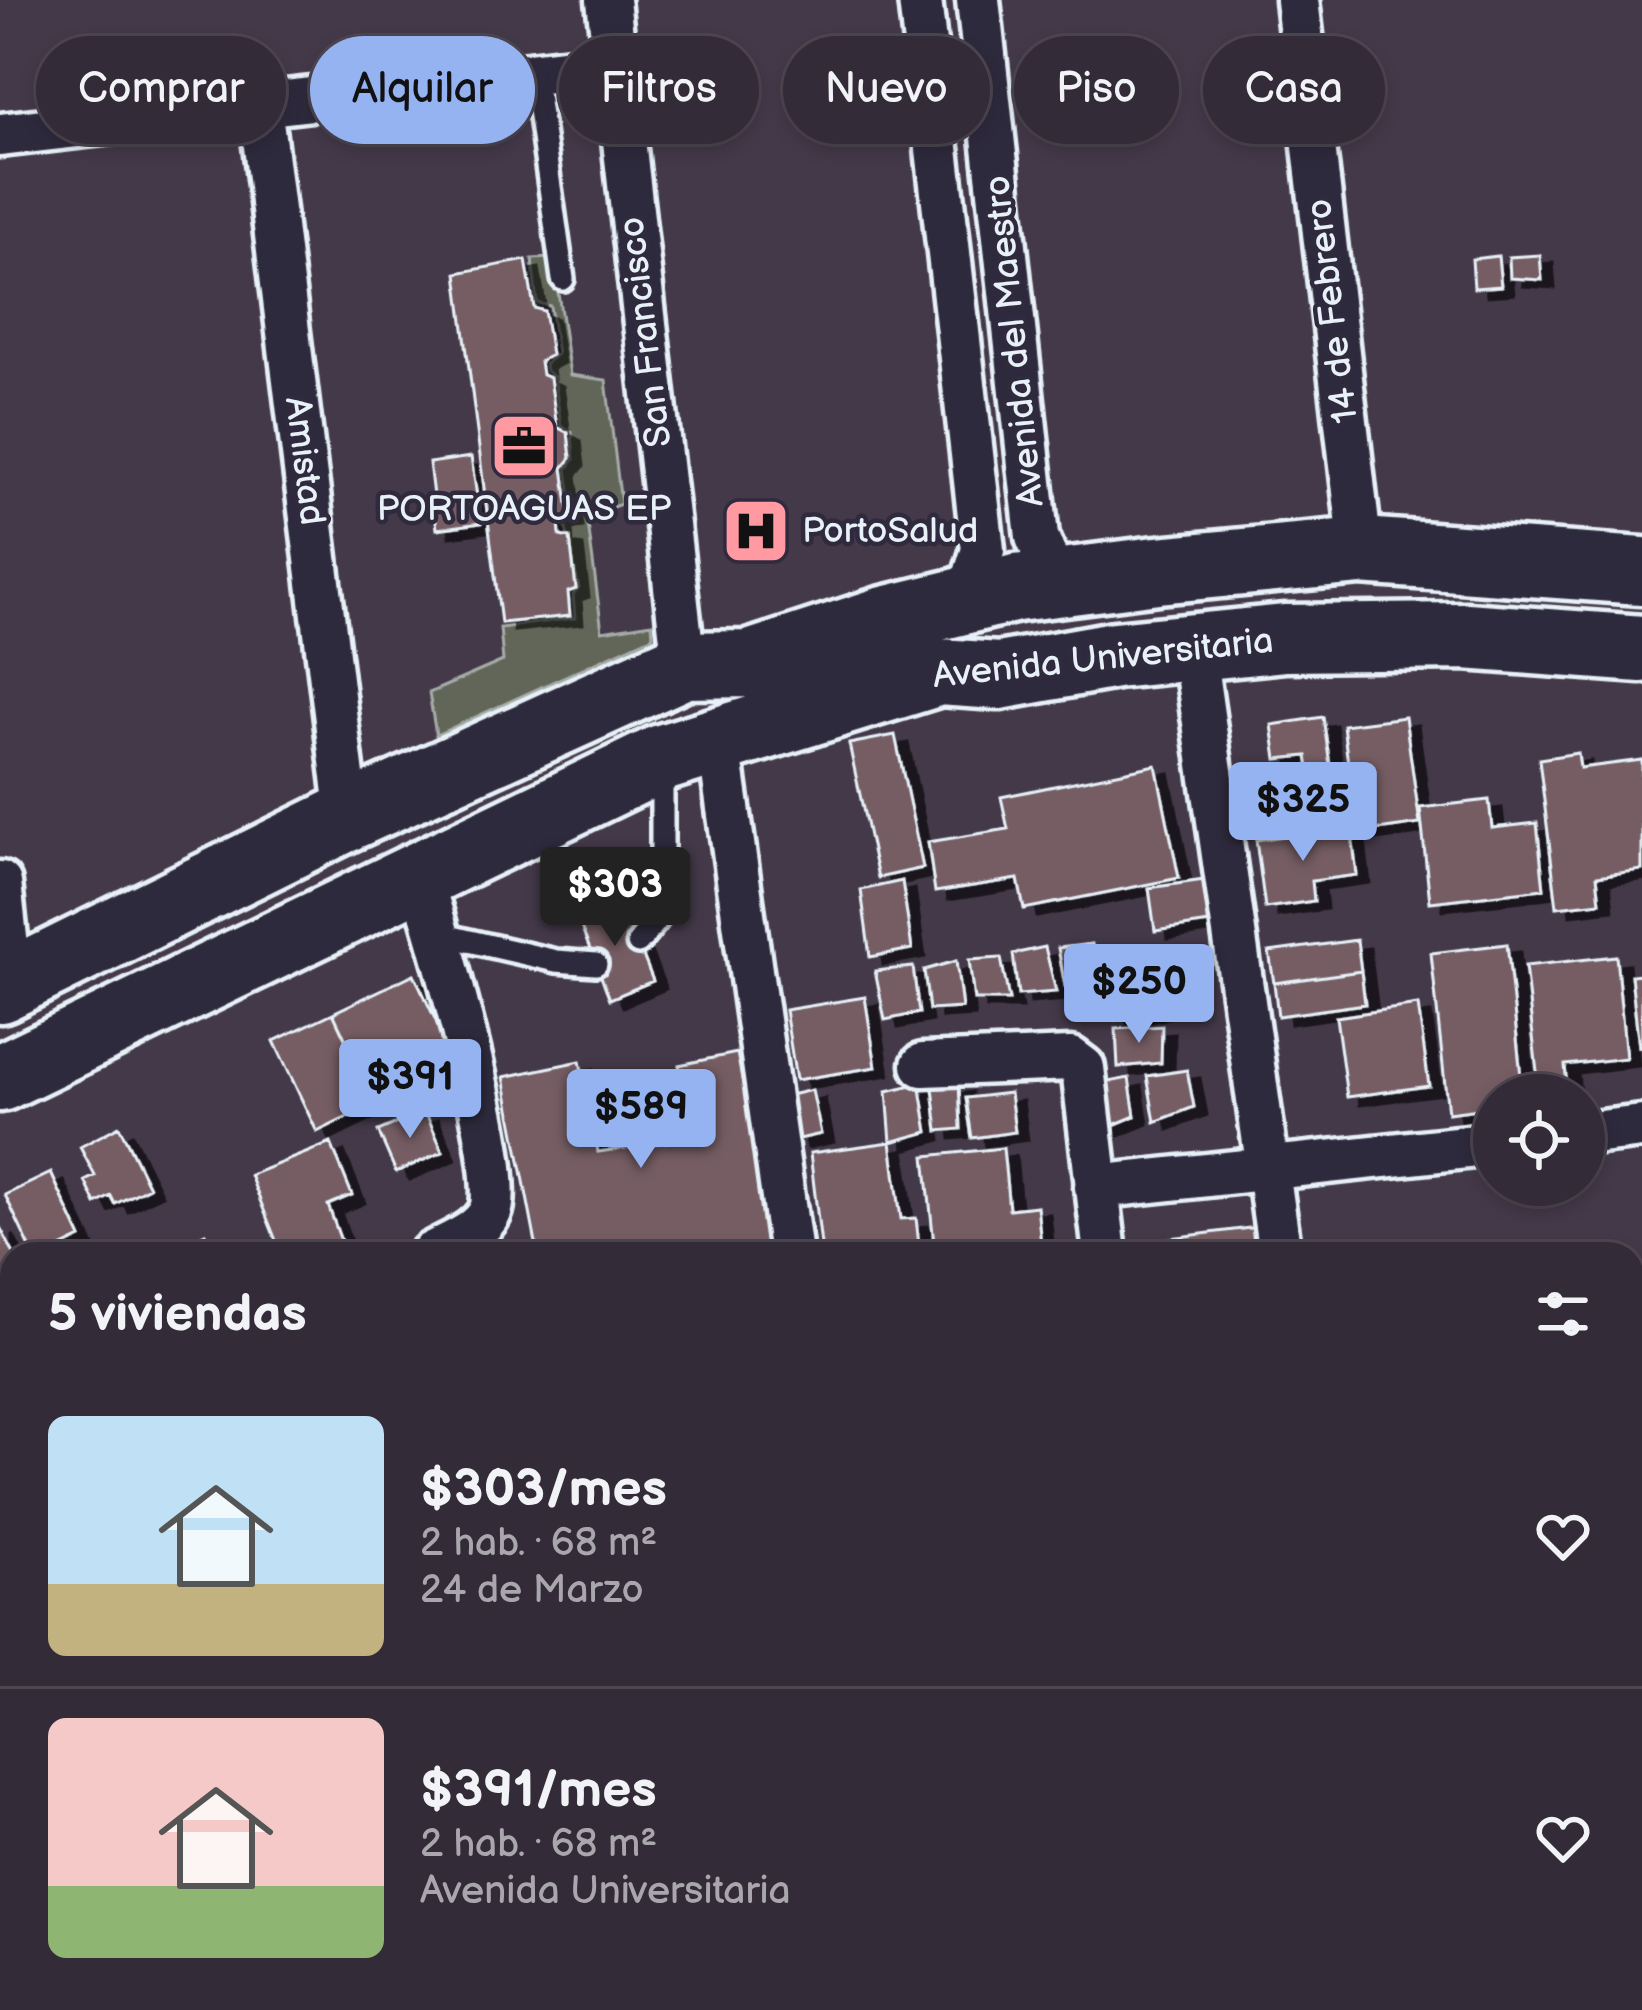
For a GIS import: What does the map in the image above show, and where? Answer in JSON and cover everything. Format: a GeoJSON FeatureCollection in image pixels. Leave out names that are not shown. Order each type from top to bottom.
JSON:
{"type":"FeatureCollection","features":[{"type":"Feature","properties":{"kind":"main road","name":"Avenida Universitaria"},"geometry":{"type":"LineString","coordinates":[[6,987],[347,817],[684,664],[750,664],[935,607],[1016,588],[1361,551],[1642,571]]}},
{"type":"Feature","properties":{"kind":"main road","name":"Avenida Universitaria"},"geometry":{"type":"LineString","coordinates":[[0,1078],[418,872],[690,747],[846,704],[939,672],[999,676],[1193,645],[1285,638],[1465,636],[1642,650]]}},
{"type":"Feature","properties":{"kind":"street","name":"San Francisco"},"geometry":{"type":"LineString","coordinates":[[608,0],[612,36]]}},
{"type":"Feature","properties":{"kind":"street","name":"Avenida del Maestro"},"geometry":{"type":"LineString","coordinates":[[920,0],[975,478],[980,568],[962,590],[935,607]]}},
{"type":"Feature","properties":{"kind":"street","name":"Avenida del Maestro"},"geometry":{"type":"LineString","coordinates":[[978,0],[1041,555],[1063,574],[1089,579]]}},
{"type":"Feature","properties":{"kind":"street","name":"14 de Febrero"},"geometry":{"type":"LineString","coordinates":[[1297,0],[1361,551]]}},
{"type":"Feature","properties":{"kind":"street"},"geometry":{"type":"LineString","coordinates":[[0,136],[36,132]]}},
{"type":"Feature","properties":{"kind":"street","name":"Amistad"},"geometry":{"type":"LineString","coordinates":[[265,144],[347,817]]}},
{"type":"Feature","properties":{"kind":"street","name":"San Francisco"},"geometry":{"type":"LineString","coordinates":[[624,144],[684,664]]}},
{"type":"Feature","properties":{"kind":"street"},"geometry":{"type":"LineString","coordinates":[[975,478],[990,494],[1004,496],[1016,491],[1030,464]]}},
{"type":"Feature","properties":{"kind":"street"},"geometry":{"type":"LineString","coordinates":[[1193,645],[1278,1242]]}},
{"type":"Feature","properties":{"kind":"street"},"geometry":{"type":"LineString","coordinates":[[690,747],[789,1242]]}},
{"type":"Feature","properties":{"kind":"street"},"geometry":{"type":"LineString","coordinates":[[418,872],[460,1008],[494,1195],[480,1225],[451,1242]]}},
{"type":"Feature","properties":{"kind":"street"},"geometry":{"type":"LineString","coordinates":[[0,883],[6,987]]}},
{"type":"Feature","properties":{"kind":"street"},"geometry":{"type":"LineString","coordinates":[[923,1065],[1071,1059],[1083,1068],[1103,1242]]}},
{"type":"Feature","properties":{"kind":"street"},"geometry":{"type":"LineString","coordinates":[[1605,1131],[1642,1126]]}},
{"type":"Feature","properties":{"kind":"street"},"geometry":{"type":"LineString","coordinates":[[1096,1187],[1473,1147]]}},
{"type":"Feature","properties":{"kind":"lane"},"geometry":{"type":"LineString","coordinates":[[535,81],[563,280]]}},
{"type":"Feature","properties":{"kind":"lane"},"geometry":{"type":"LineString","coordinates":[[638,943],[657,920],[690,747]]}},
{"type":"Feature","properties":{"kind":"lane"},"geometry":{"type":"LineString","coordinates":[[440,934],[556,961],[596,964]]}},
{"type":"Feature","properties":{"kind":"shaded area"},"geometry":{"type":"Polygon","coordinates":[[[553,258],[570,375],[606,380],[621,504],[587,516],[602,631],[652,623],[653,636],[436,735],[429,693],[503,661],[500,628],[575,618],[573,595],[579,588],[565,524],[574,519],[567,469],[574,460],[572,432],[561,425],[554,377],[546,371],[545,364],[557,354],[550,306],[537,303],[532,259],[553,258]]]}},
{"type":"Feature","properties":{"kind":"building"},"geometry":{"type":"Polygon","coordinates":[[[1540,255],[1542,280],[1510,278],[1509,257],[1540,255]]]}},
{"type":"Feature","properties":{"kind":"building"},"geometry":{"type":"Polygon","coordinates":[[[1498,256],[1501,286],[1474,288],[1472,259],[1498,256]]]}},
{"type":"Feature","properties":{"kind":"building","name":"PORTOAGUAS EP"},"geometry":{"type":"Polygon","coordinates":[[[526,260],[534,308],[544,311],[551,355],[540,361],[542,375],[550,378],[557,427],[568,433],[571,458],[563,468],[570,519],[559,521],[560,536],[570,538],[576,589],[568,592],[570,616],[501,623],[457,273],[526,260]]]}},
{"type":"Feature","properties":{"kind":"building"},"geometry":{"type":"Polygon","coordinates":[[[471,457],[481,523],[437,529],[429,463],[471,457]]]}},
{"type":"Feature","properties":{"kind":"building"},"geometry":{"type":"Polygon","coordinates":[[[1323,717],[1330,765],[1309,768],[1307,756],[1277,759],[1272,725],[1323,717]]]}},
{"type":"Feature","properties":{"kind":"building"},"geometry":{"type":"Polygon","coordinates":[[[1405,717],[1420,824],[1357,833],[1343,725],[1405,717]]]}},
{"type":"Feature","properties":{"kind":"building"},"geometry":{"type":"Polygon","coordinates":[[[895,735],[923,868],[878,878],[849,744],[895,735]]]}},
{"type":"Feature","properties":{"kind":"building"},"geometry":{"type":"Polygon","coordinates":[[[1578,753],[1580,768],[1642,760],[1642,870],[1597,876],[1600,902],[1557,907],[1539,759],[1578,753]]]}},
{"type":"Feature","properties":{"kind":"building"},"geometry":{"type":"Polygon","coordinates":[[[1156,765],[1179,878],[1024,909],[1018,879],[935,892],[928,842],[1008,829],[1001,797],[1156,765]]]}},
{"type":"Feature","properties":{"kind":"building"},"geometry":{"type":"Polygon","coordinates":[[[1489,800],[1492,828],[1537,823],[1544,889],[1430,902],[1420,808],[1489,800]]]}},
{"type":"Feature","properties":{"kind":"building"},"geometry":{"type":"Polygon","coordinates":[[[1351,827],[1357,875],[1312,881],[1314,901],[1265,908],[1256,840],[1351,827]]]}},
{"type":"Feature","properties":{"kind":"building"},"geometry":{"type":"Polygon","coordinates":[[[1204,880],[1210,923],[1155,931],[1149,888],[1204,880]]]}},
{"type":"Feature","properties":{"kind":"building"},"geometry":{"type":"Polygon","coordinates":[[[902,881],[912,949],[870,957],[861,890],[902,881]]]}},
{"type":"Feature","properties":{"kind":"building"},"geometry":{"type":"Polygon","coordinates":[[[620,898],[653,981],[610,999],[577,917],[620,898]]]}},
{"type":"Feature","properties":{"kind":"building"},"geometry":{"type":"Polygon","coordinates":[[[1357,940],[1361,971],[1274,983],[1269,952],[1357,940]]]}},
{"type":"Feature","properties":{"kind":"building"},"geometry":{"type":"Polygon","coordinates":[[[1092,944],[1102,989],[1065,986],[1058,948],[1092,944]]]}},
{"type":"Feature","properties":{"kind":"building"},"geometry":{"type":"Polygon","coordinates":[[[1507,944],[1521,1074],[1473,1074],[1473,1110],[1448,1113],[1431,953],[1507,944]]]}},
{"type":"Feature","properties":{"kind":"building"},"geometry":{"type":"Polygon","coordinates":[[[1045,947],[1056,992],[1018,995],[1013,954],[1045,947]]]}},
{"type":"Feature","properties":{"kind":"building"},"geometry":{"type":"Polygon","coordinates":[[[1616,956],[1626,1058],[1565,1065],[1566,1074],[1537,1074],[1525,966],[1616,956]]]}},
{"type":"Feature","properties":{"kind":"building"},"geometry":{"type":"Polygon","coordinates":[[[1001,958],[1009,1000],[974,1000],[969,960],[1001,958]]]}},
{"type":"Feature","properties":{"kind":"building"},"geometry":{"type":"Polygon","coordinates":[[[956,961],[962,1008],[929,1010],[924,970],[956,961]]]}},
{"type":"Feature","properties":{"kind":"building"},"geometry":{"type":"Polygon","coordinates":[[[913,967],[919,1013],[885,1020],[875,971],[913,967]]]}},
{"type":"Feature","properties":{"kind":"building"},"geometry":{"type":"Polygon","coordinates":[[[1361,971],[1365,1004],[1278,1016],[1274,983],[1361,971]]]}},
{"type":"Feature","properties":{"kind":"building"},"geometry":{"type":"Polygon","coordinates":[[[414,974],[450,1051],[369,1090],[333,1013],[414,974]]]}},
{"type":"Feature","properties":{"kind":"building"},"geometry":{"type":"Polygon","coordinates":[[[1642,974],[1642,1046],[1639,1047],[1631,975],[1642,974]]]}},
{"type":"Feature","properties":{"kind":"building"},"geometry":{"type":"Polygon","coordinates":[[[1151,977],[1159,1009],[1115,1020],[1107,985],[1151,977]]]}},
{"type":"Feature","properties":{"kind":"building"},"geometry":{"type":"Polygon","coordinates":[[[865,997],[876,1067],[796,1080],[785,1010],[865,997]]]}},
{"type":"Feature","properties":{"kind":"building"},"geometry":{"type":"Polygon","coordinates":[[[1418,1005],[1429,1086],[1347,1097],[1336,1017],[1418,1005]]]}},
{"type":"Feature","properties":{"kind":"building"},"geometry":{"type":"Polygon","coordinates":[[[333,1013],[376,1103],[317,1132],[274,1041],[333,1013]]]}},
{"type":"Feature","properties":{"kind":"building"},"geometry":{"type":"Polygon","coordinates":[[[1162,1026],[1161,1063],[1118,1067],[1116,1029],[1162,1026]]]}},
{"type":"Feature","properties":{"kind":"building"},"geometry":{"type":"Polygon","coordinates":[[[737,1053],[774,1242],[536,1242],[504,1077],[580,1061],[598,1152],[693,1138],[679,1065],[737,1053]]]}},
{"type":"Feature","properties":{"kind":"building"},"geometry":{"type":"Polygon","coordinates":[[[1187,1070],[1194,1107],[1155,1122],[1147,1076],[1187,1070]]]}},
{"type":"Feature","properties":{"kind":"building"},"geometry":{"type":"Polygon","coordinates":[[[1129,1078],[1135,1116],[1099,1131],[1093,1085],[1129,1078]]]}},
{"type":"Feature","properties":{"kind":"building"},"geometry":{"type":"Polygon","coordinates":[[[920,1083],[928,1132],[891,1142],[887,1091],[920,1083]]]}},
{"type":"Feature","properties":{"kind":"building"},"geometry":{"type":"Polygon","coordinates":[[[959,1084],[961,1129],[938,1131],[933,1088],[959,1084]]]}},
{"type":"Feature","properties":{"kind":"building"},"geometry":{"type":"Polygon","coordinates":[[[812,1090],[821,1134],[795,1140],[786,1096],[812,1090]]]}},
{"type":"Feature","properties":{"kind":"building"},"geometry":{"type":"Polygon","coordinates":[[[1010,1093],[1015,1132],[972,1138],[966,1098],[1010,1093]]]}},
{"type":"Feature","properties":{"kind":"building"},"geometry":{"type":"Polygon","coordinates":[[[425,1111],[443,1152],[396,1172],[378,1131],[425,1111]]]}},
{"type":"Feature","properties":{"kind":"building"},"geometry":{"type":"Polygon","coordinates":[[[119,1126],[149,1187],[115,1204],[111,1196],[96,1204],[85,1181],[95,1176],[80,1147],[119,1126]]]}},
{"type":"Feature","properties":{"kind":"building"},"geometry":{"type":"Polygon","coordinates":[[[891,1142],[901,1219],[916,1218],[919,1242],[821,1242],[810,1153],[891,1142]]]}},
{"type":"Feature","properties":{"kind":"building"},"geometry":{"type":"Polygon","coordinates":[[[331,1143],[352,1195],[328,1205],[341,1241],[277,1242],[250,1175],[331,1143]]]}},
{"type":"Feature","properties":{"kind":"building"},"geometry":{"type":"Polygon","coordinates":[[[1003,1148],[1009,1209],[1037,1206],[1041,1242],[934,1242],[925,1156],[1003,1148]]]}},
{"type":"Feature","properties":{"kind":"building"},"geometry":{"type":"Polygon","coordinates":[[[51,1173],[81,1238],[27,1242],[5,1195],[51,1173]]]}},
{"type":"Feature","properties":{"kind":"building"},"geometry":{"type":"Polygon","coordinates":[[[1258,1227],[1260,1242],[1154,1242],[1258,1227]]]}},
{"type":"Feature","properties":{"kind":"building"},"geometry":{"type":"Polygon","coordinates":[[[205,1233],[209,1242],[187,1242],[205,1233]]]}},
{"type":"Feature","properties":{"kind":"place","name":"PORTOAGUAS EP"},"geometry":{"type":"Point","coordinates":[524,446]}},
{"type":"Feature","properties":{"kind":"place","name":"PortoSalud"},"geometry":{"type":"Point","coordinates":[756,531]}}]}
